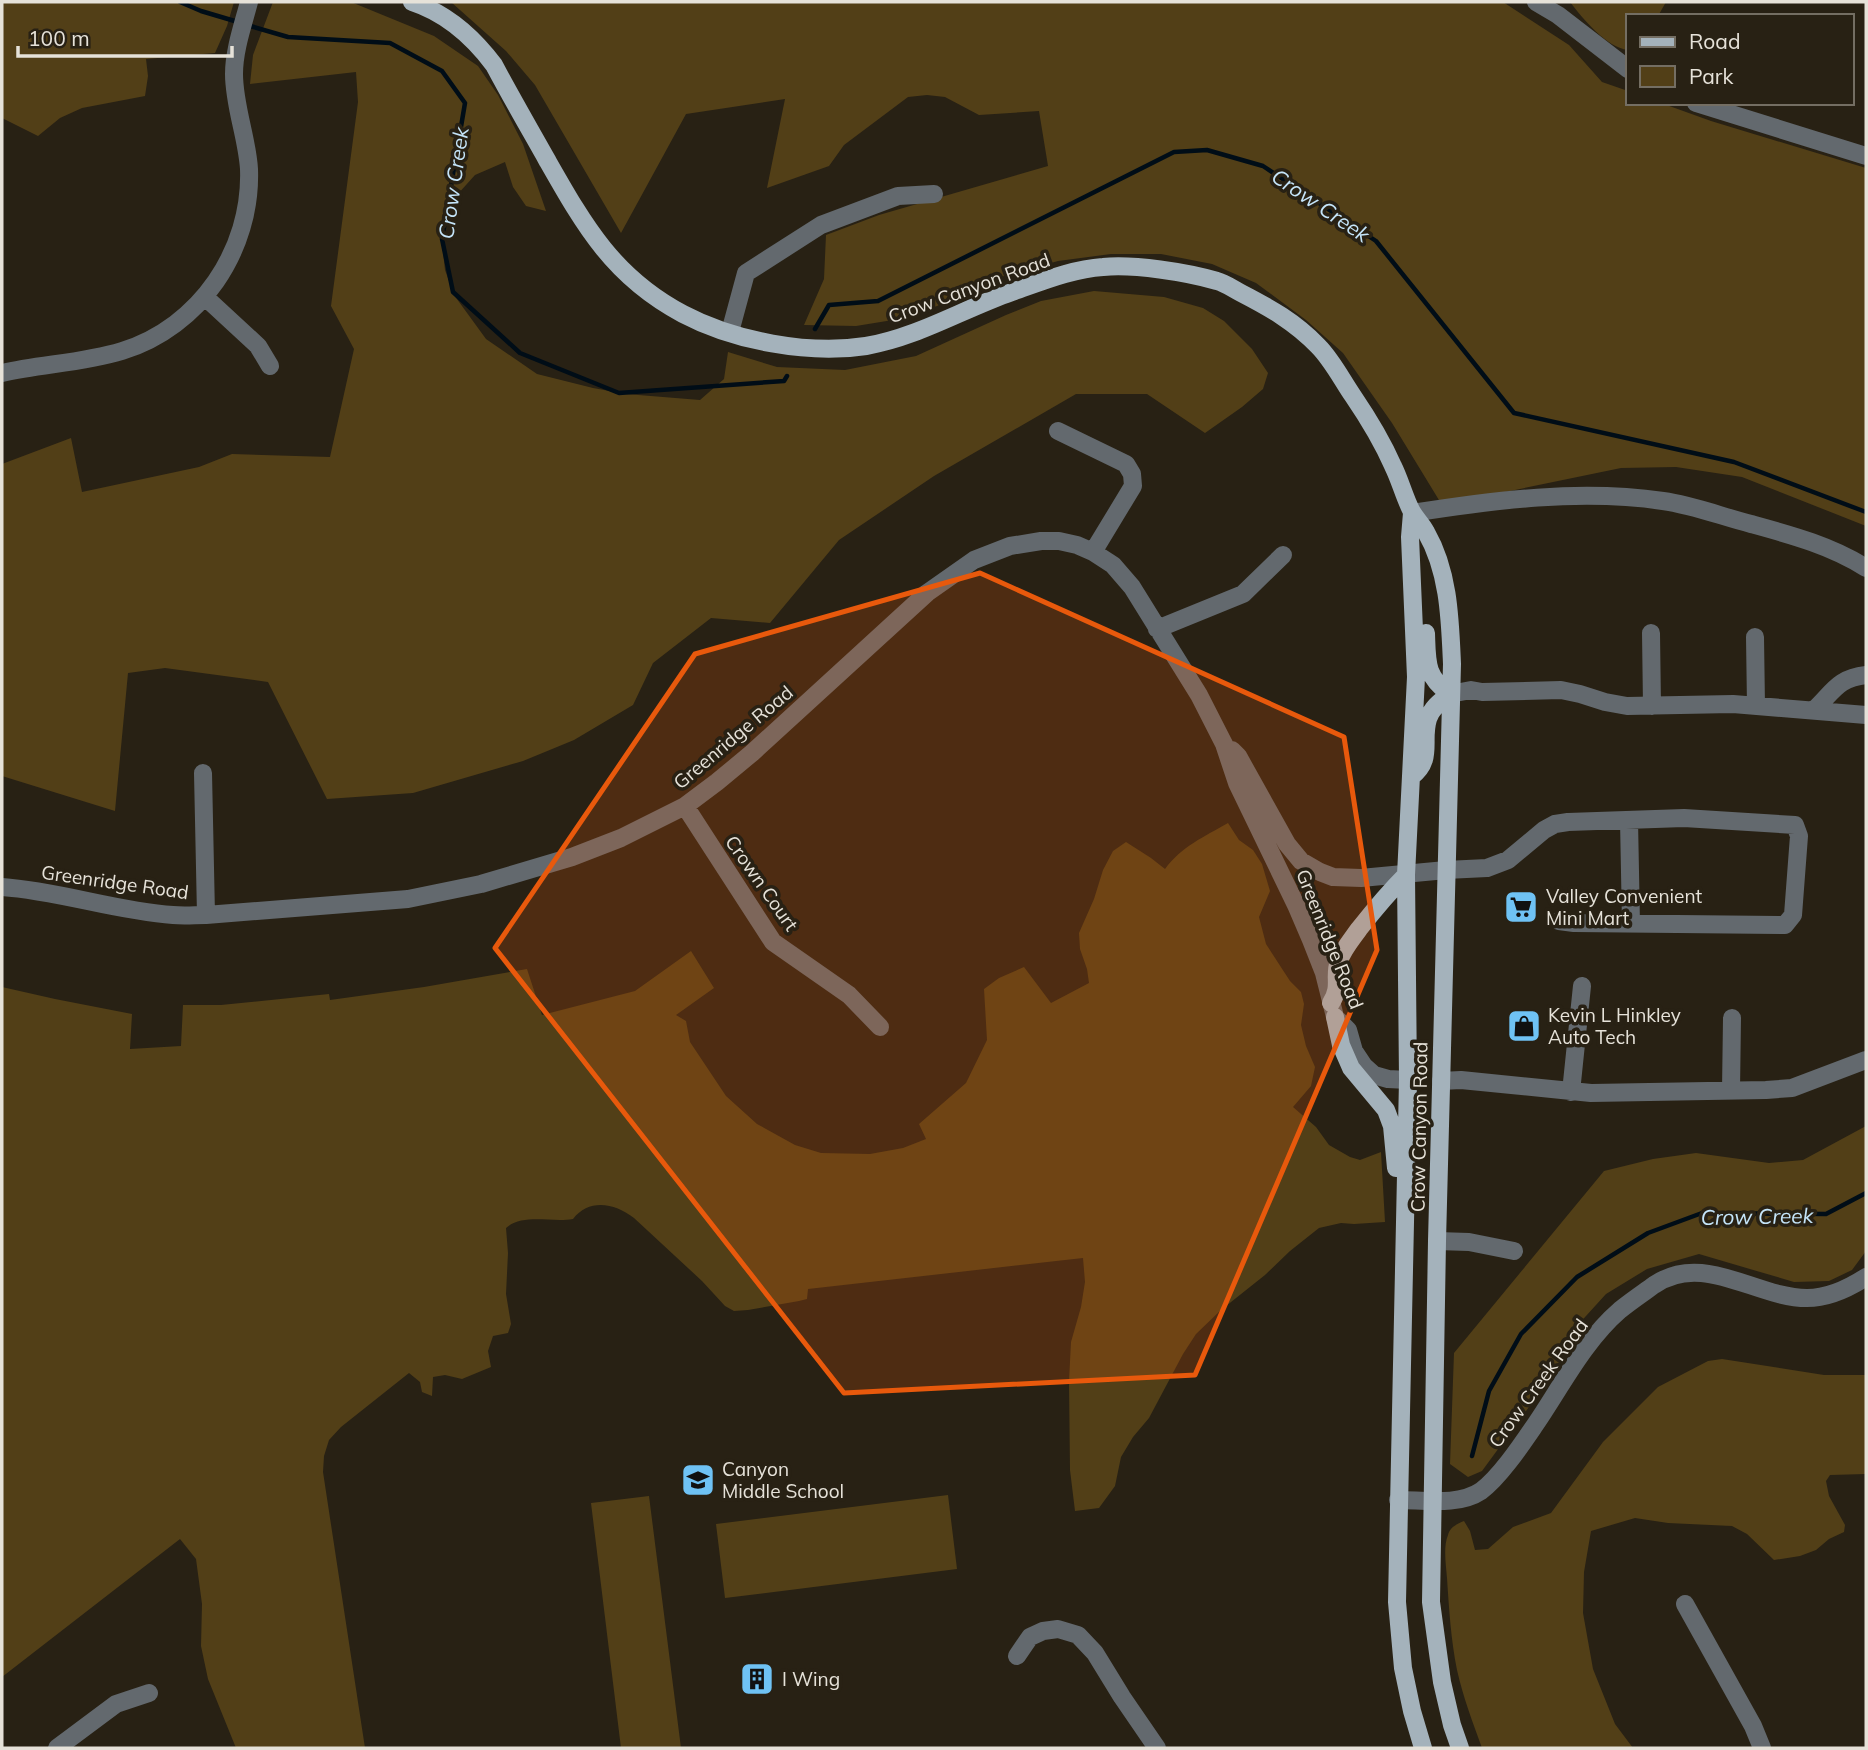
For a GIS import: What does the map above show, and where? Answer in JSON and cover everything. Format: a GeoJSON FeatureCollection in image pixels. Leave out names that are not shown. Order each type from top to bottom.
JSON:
{"type":"FeatureCollection","features":[{"type":"Feature","properties":{"kind":"main road","name":"Crow Canyon Road"},"geometry":{"type":"LineString","coordinates":[[412,2],[443,16],[478,44],[494,65],[594,239],[646,292],[685,315],[764,342],[815,349],[866,346],[908,336],[1008,293],[1074,271],[1104,267],[1162,270],[1219,281],[1281,314],[1320,347],[1368,417],[1393,466],[1412,513],[1426,532],[1440,564],[1447,597],[1452,664],[1431,1602],[1442,1682],[1460,1748]]}},
{"type":"Feature","properties":{"kind":"main road","name":"Crow Canyon Road"},"geometry":{"type":"LineString","coordinates":[[1412,513],[1410,537],[1416,677],[1406,875],[1409,1080],[1396,1602],[1403,1668],[1423,1748]]}},
{"type":"Feature","properties":{"kind":"main road"},"geometry":{"type":"LineString","coordinates":[[1411,777],[1419,771],[1425,759],[1427,720],[1435,705],[1450,694],[1437,685],[1431,675],[1421,598],[1413,573]]}},
{"type":"Feature","properties":{"kind":"main road"},"geometry":{"type":"LineString","coordinates":[[1405,1212],[1397,1181],[1392,1126],[1386,1110],[1351,1068],[1341,1045],[1333,1010],[1338,986],[1336,970],[1343,952],[1387,894],[1406,875]]}},
{"type":"Feature","properties":{"kind":"main road"},"geometry":{"type":"LineString","coordinates":[[1409,1080],[1441,1081]]}},
{"type":"Feature","properties":{"kind":"street"},"geometry":{"type":"LineString","coordinates":[[1536,2],[1558,15],[1626,67]]}},
{"type":"Feature","properties":{"kind":"street"},"geometry":{"type":"LineString","coordinates":[[2,373],[96,358],[149,341],[179,321],[205,297],[234,248],[247,205],[249,167],[234,73],[240,33],[248,7]]}},
{"type":"Feature","properties":{"kind":"street"},"geometry":{"type":"LineString","coordinates":[[1702,105],[1866,156]]}},
{"type":"Feature","properties":{"kind":"street"},"geometry":{"type":"LineString","coordinates":[[730,332],[746,273],[821,225],[898,196],[934,194]]}},
{"type":"Feature","properties":{"kind":"street"},"geometry":{"type":"LineString","coordinates":[[205,297],[258,346],[270,366]]}},
{"type":"Feature","properties":{"kind":"street"},"geometry":{"type":"LineString","coordinates":[[1058,430],[1126,464],[1132,474],[1133,486],[1093,552]]}},
{"type":"Feature","properties":{"kind":"street"},"geometry":{"type":"LineString","coordinates":[[1412,513],[1509,499],[1596,497],[1666,501],[1798,538],[1866,568]]}},
{"type":"Feature","properties":{"kind":"street","name":"Greenridge Road"},"geometry":{"type":"LineString","coordinates":[[2,887],[174,915],[206,915],[408,899],[481,884],[572,857],[621,838],[685,806],[752,753],[927,593],[974,561],[1010,545],[1059,541],[1093,552],[1113,565],[1132,587],[1199,695],[1224,744],[1237,783],[1311,940],[1324,974],[1333,1010],[1348,1030],[1354,1051],[1374,1075],[1388,1080],[1409,1080]]}},
{"type":"Feature","properties":{"kind":"street"},"geometry":{"type":"LineString","coordinates":[[1157,629],[1243,594],[1283,555]]}},
{"type":"Feature","properties":{"kind":"street"},"geometry":{"type":"LineString","coordinates":[[1651,633],[1652,706]]}},
{"type":"Feature","properties":{"kind":"street"},"geometry":{"type":"LineString","coordinates":[[1755,637],[1756,706]]}},
{"type":"Feature","properties":{"kind":"street"},"geometry":{"type":"LineString","coordinates":[[1815,709],[1842,681],[1866,675]]}},
{"type":"Feature","properties":{"kind":"street"},"geometry":{"type":"LineString","coordinates":[[1450,694],[1471,690],[1561,690],[1627,706],[1733,704],[1866,715]]}},
{"type":"Feature","properties":{"kind":"street","name":"Greenridge Road"},"geometry":{"type":"LineString","coordinates":[[1224,744],[1238,756],[1287,844],[1301,861],[1333,877],[1406,875],[1487,868],[1501,864],[1544,830],[1555,824],[1568,822],[1684,818],[1794,825],[1799,836],[1793,915],[1785,925],[1632,924]]}},
{"type":"Feature","properties":{"kind":"street"},"geometry":{"type":"LineString","coordinates":[[203,773],[206,915]]}},
{"type":"Feature","properties":{"kind":"street","name":"Crown Court"},"geometry":{"type":"LineString","coordinates":[[685,806],[773,942],[849,995],[880,1027]]}},
{"type":"Feature","properties":{"kind":"street"},"geometry":{"type":"LineString","coordinates":[[1559,920],[1574,923],[1632,924],[1629,820]]}},
{"type":"Feature","properties":{"kind":"street"},"geometry":{"type":"LineString","coordinates":[[1571,1092],[1583,986]]}},
{"type":"Feature","properties":{"kind":"street"},"geometry":{"type":"LineString","coordinates":[[1731,1090],[1732,1017]]}},
{"type":"Feature","properties":{"kind":"street"},"geometry":{"type":"LineString","coordinates":[[1441,1081],[1461,1080],[1591,1093],[1792,1088],[1866,1060]]}},
{"type":"Feature","properties":{"kind":"street"},"geometry":{"type":"LineString","coordinates":[[1437,1241],[1469,1242],[1514,1251]]}},
{"type":"Feature","properties":{"kind":"street","name":"Crow Creek Road"},"geometry":{"type":"LineString","coordinates":[[1398,1500],[1462,1499],[1481,1491],[1521,1446],[1571,1369],[1603,1328],[1620,1310],[1656,1283],[1693,1272],[1722,1277],[1788,1297],[1809,1298],[1829,1295],[1866,1277]]}},
{"type":"Feature","properties":{"kind":"street"},"geometry":{"type":"LineString","coordinates":[[1685,1604],[1753,1726],[1762,1748]]}},
{"type":"Feature","properties":{"kind":"street"},"geometry":{"type":"LineString","coordinates":[[1017,1656],[1030,1637],[1043,1632],[1058,1629],[1078,1635],[1095,1653],[1157,1748]]}},
{"type":"Feature","properties":{"kind":"street"},"geometry":{"type":"LineString","coordinates":[[57,1748],[116,1704],[149,1693]]}},
{"type":"Feature","properties":{"kind":"highlighted area"},"geometry":{"type":"Polygon","coordinates":[[[980,573],[1344,737],[1377,950],[1195,1375],[844,1393],[495,948],[695,654],[980,573]]]}},
{"type":"Feature","properties":{"kind":"green space"},"geometry":{"type":"Polygon","coordinates":[[[2,2],[234,2],[215,53],[146,59],[148,76],[145,96],[82,108],[60,118],[38,136],[2,118],[2,2]]]}},
{"type":"Feature","properties":{"kind":"green space"},"geometry":{"type":"Polygon","coordinates":[[[273,2],[351,2],[434,36],[478,66],[498,95],[523,144],[546,211],[526,206],[513,187],[505,162],[475,175],[457,195],[444,225],[442,243],[445,270],[454,295],[486,339],[537,374],[626,394],[700,400],[724,379],[728,352],[777,367],[845,370],[916,356],[1041,301],[1094,291],[1164,297],[1203,308],[1224,321],[1252,349],[1268,373],[1263,389],[1205,433],[1147,394],[1076,394],[934,476],[839,540],[770,623],[711,618],[653,663],[633,705],[574,740],[523,761],[413,793],[327,799],[268,682],[165,668],[128,673],[115,811],[2,776],[2,464],[71,438],[82,492],[199,467],[232,454],[330,457],[354,349],[331,306],[358,102],[356,72],[250,84],[253,55],[273,2]]]}},
{"type":"Feature","properties":{"kind":"green space"},"geometry":{"type":"Polygon","coordinates":[[[451,2],[1503,2],[1569,45],[1602,82],[1626,90],[1626,105],[1667,105],[1866,168],[1866,526],[1742,477],[1676,467],[1621,468],[1442,505],[1392,423],[1343,353],[1306,320],[1256,283],[1212,264],[1161,254],[1111,254],[1058,261],[990,280],[937,306],[899,319],[856,326],[804,325],[824,279],[826,235],[879,215],[1048,166],[1039,111],[979,115],[945,97],[908,97],[844,145],[829,166],[767,188],[785,99],[686,114],[621,233],[535,85],[506,51],[451,2]]]}},
{"type":"Feature","properties":{"kind":"green space"},"geometry":{"type":"Polygon","coordinates":[[[1570,2],[1666,2],[1659,14],[1626,14],[1626,50],[1611,44],[1588,24],[1570,2]]]}},
{"type":"Feature","properties":{"kind":"green space"},"geometry":{"type":"Polygon","coordinates":[[[1228,823],[1239,840],[1253,850],[1262,864],[1270,891],[1259,917],[1266,944],[1290,981],[1301,992],[1304,1004],[1301,1025],[1315,1067],[1311,1086],[1293,1107],[1316,1127],[1329,1145],[1350,1157],[1360,1160],[1381,1152],[1385,1222],[1341,1223],[1319,1228],[1196,1334],[1149,1418],[1121,1457],[1115,1486],[1099,1508],[1075,1511],[1070,1470],[1071,1342],[1085,1282],[1083,1258],[808,1289],[807,1299],[734,1311],[725,1306],[634,1218],[611,1206],[594,1206],[579,1212],[573,1219],[521,1221],[506,1228],[506,1294],[511,1324],[508,1333],[493,1336],[488,1351],[491,1367],[462,1379],[445,1375],[433,1377],[432,1396],[422,1392],[420,1382],[409,1373],[341,1427],[329,1440],[323,1472],[365,1748],[236,1748],[208,1679],[201,1646],[202,1604],[196,1559],[180,1539],[2,1677],[2,987],[132,1014],[130,1049],[181,1046],[183,1005],[221,1005],[329,994],[330,1000],[527,969],[542,1015],[635,991],[691,951],[714,988],[676,1015],[686,1021],[690,1042],[726,1096],[757,1124],[795,1145],[821,1153],[870,1154],[903,1148],[926,1139],[919,1124],[966,1083],[987,1040],[984,989],[999,978],[1024,967],[1051,1003],[1089,983],[1080,949],[1079,933],[1113,851],[1126,842],[1165,869],[1186,848],[1228,823]]]}},
{"type":"Feature","properties":{"kind":"green space"},"geometry":{"type":"Polygon","coordinates":[[[1866,1126],[1866,1251],[1852,1270],[1829,1281],[1794,1282],[1699,1254],[1647,1269],[1606,1294],[1576,1327],[1578,1340],[1482,1471],[1468,1477],[1450,1464],[1454,1353],[1604,1171],[1653,1159],[1696,1153],[1769,1163],[1803,1160],[1866,1126]]]}},
{"type":"Feature","properties":{"kind":"green space"},"geometry":{"type":"Polygon","coordinates":[[[1722,1359],[1824,1375],[1866,1375],[1866,1474],[1830,1475],[1826,1481],[1829,1496],[1845,1525],[1844,1532],[1829,1539],[1816,1550],[1800,1556],[1774,1560],[1747,1534],[1732,1526],[1668,1523],[1635,1518],[1591,1531],[1584,1572],[1583,1613],[1593,1669],[1615,1724],[1633,1748],[1482,1748],[1462,1690],[1453,1647],[1445,1556],[1450,1530],[1464,1521],[1475,1550],[1488,1549],[1513,1527],[1551,1513],[1603,1442],[1658,1387],[1708,1361],[1722,1359]]]}},
{"type":"Feature","properties":{"kind":"green space"},"geometry":{"type":"Polygon","coordinates":[[[948,1495],[957,1569],[725,1598],[716,1524],[948,1495]]]}},
{"type":"Feature","properties":{"kind":"green space"},"geometry":{"type":"Polygon","coordinates":[[[649,1496],[681,1748],[621,1748],[591,1503],[649,1496]]]}},
{"type":"Feature","properties":{"kind":"waterway","name":"Crow Creek"},"geometry":{"type":"LineString","coordinates":[[180,2],[238,22]]}},
{"type":"Feature","properties":{"kind":"waterway","name":"Crow Creek"},"geometry":{"type":"LineString","coordinates":[[247,25],[288,37],[390,43],[442,71],[465,103],[442,239],[453,292],[520,353],[619,393],[784,381],[787,376]]}},
{"type":"Feature","properties":{"kind":"waterway","name":"Crow Creek"},"geometry":{"type":"LineString","coordinates":[[815,329],[829,305],[878,301],[1174,152],[1207,150],[1263,166],[1376,241],[1514,413],[1734,462],[1866,512]]}},
{"type":"Feature","properties":{"kind":"waterway","name":"Crow Creek"},"geometry":{"type":"LineString","coordinates":[[1472,1456],[1489,1391],[1521,1334],[1577,1277],[1648,1233],[1702,1213],[1826,1214],[1866,1193]]}},
{"type":"Feature","properties":{"kind":"place","name":"Valley Convenient Mini Mart"},"geometry":{"type":"Point","coordinates":[1521,907]}},
{"type":"Feature","properties":{"kind":"place","name":"Kevin L Hinkley Auto Tech"},"geometry":{"type":"Point","coordinates":[1524,1026]}},
{"type":"Feature","properties":{"kind":"place","name":"Canyon Middle School"},"geometry":{"type":"Point","coordinates":[698,1480]}},
{"type":"Feature","properties":{"kind":"place","name":"I Wing"},"geometry":{"type":"Point","coordinates":[757,1679]}}]}
